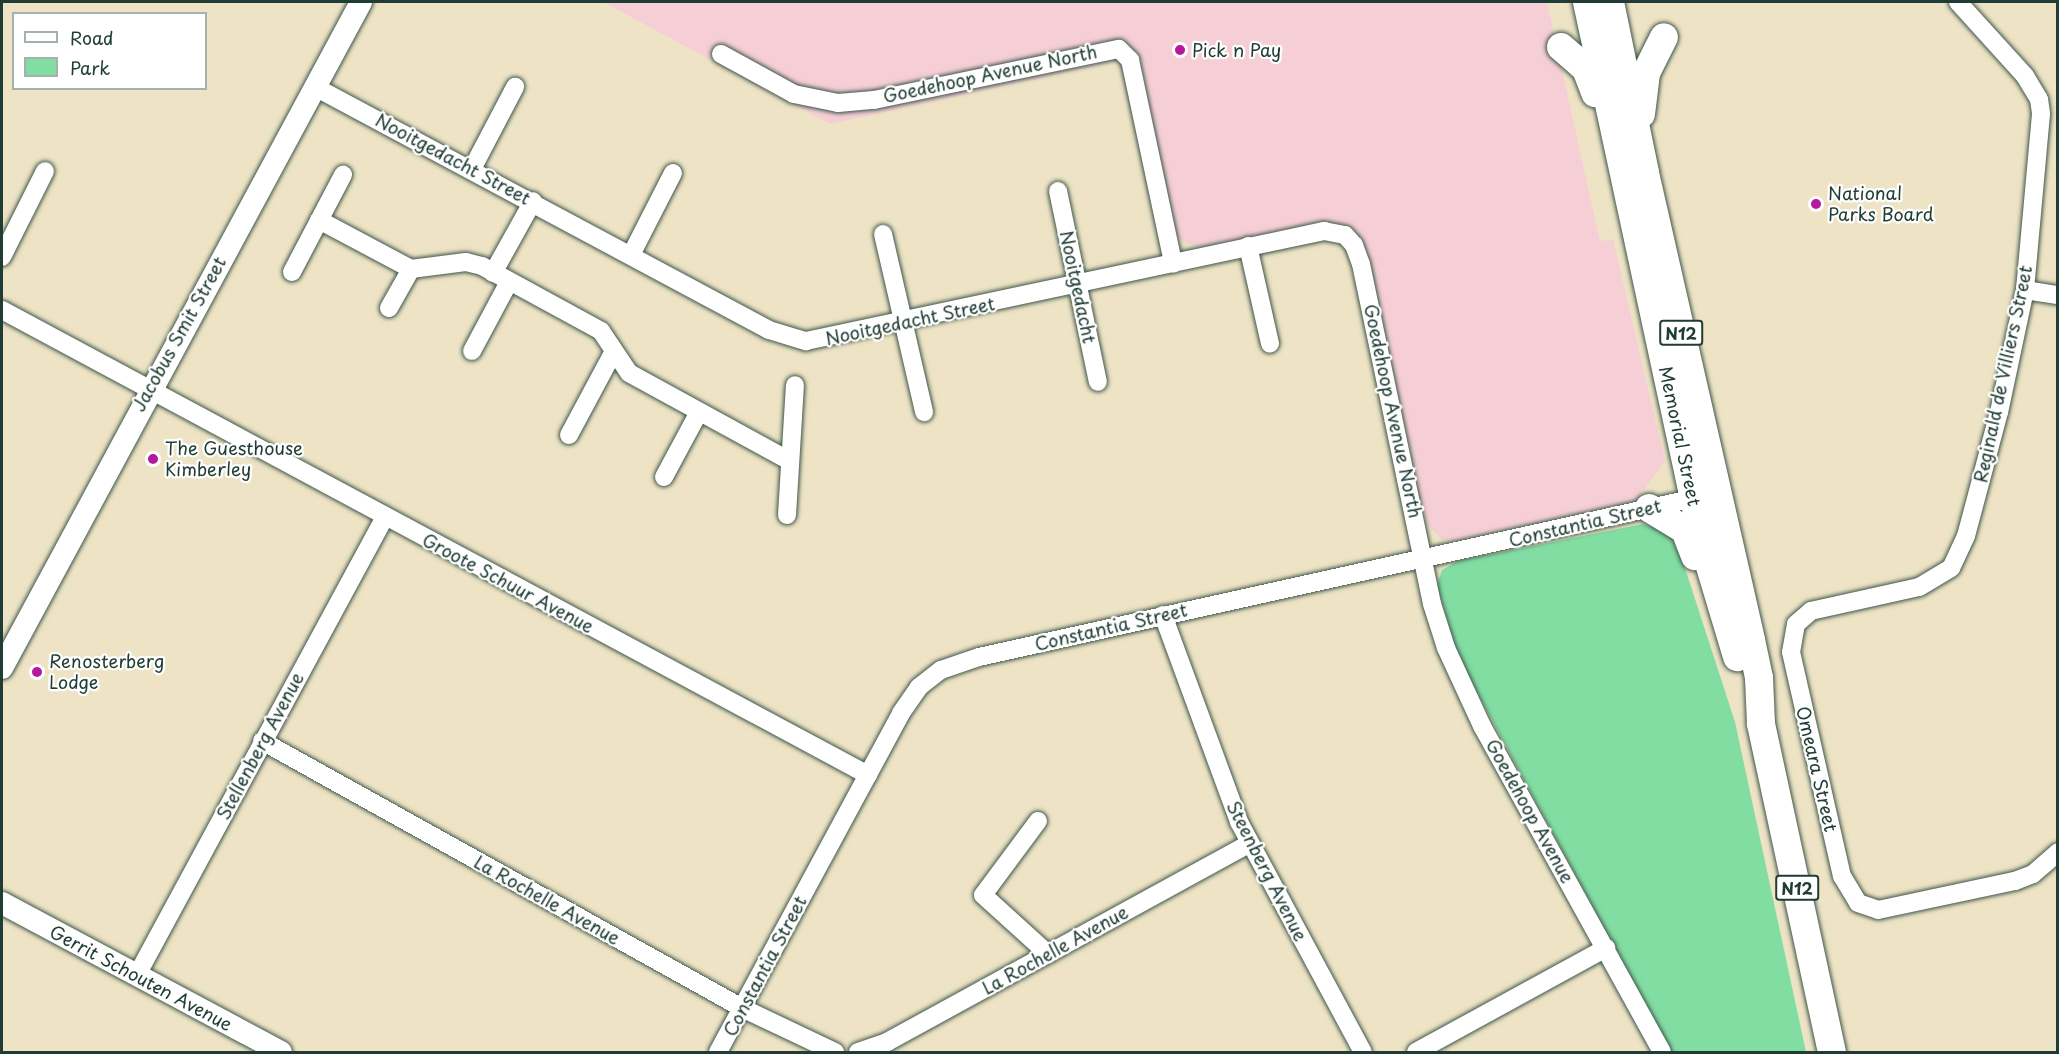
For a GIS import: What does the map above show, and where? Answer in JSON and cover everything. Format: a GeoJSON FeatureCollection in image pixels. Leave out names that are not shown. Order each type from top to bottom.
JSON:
{"type":"FeatureCollection","features":[{"type":"Feature","properties":{"kind":"highway","name":"Memorial Street"},"geometry":{"type":"LineString","coordinates":[[1587,2],[1629,154],[1705,496],[1738,663],[1761,724],[1832,1053]]}},
{"type":"Feature","properties":{"kind":"highway","name":"Memorial Street"},"geometry":{"type":"LineString","coordinates":[[1610,2],[1629,154]]}},
{"type":"Feature","properties":{"kind":"highway"},"geometry":{"type":"LineString","coordinates":[[1629,154],[1646,73],[1664,37]]}},
{"type":"Feature","properties":{"kind":"highway"},"geometry":{"type":"LineString","coordinates":[[1561,47],[1589,74],[1629,154]]}},
{"type":"Feature","properties":{"kind":"highway","name":"Memorial Street"},"geometry":{"type":"LineString","coordinates":[[1705,496],[1759,678],[1761,724]]}},
{"type":"Feature","properties":{"kind":"highway"},"geometry":{"type":"LineString","coordinates":[[1649,508],[1675,522],[1688,535],[1710,609],[1724,642],[1738,663]]}},
{"type":"Feature","properties":{"kind":"street","name":"Jacobus Smit Street"},"geometry":{"type":"LineString","coordinates":[[4,655],[361,2]]}},
{"type":"Feature","properties":{"kind":"street","name":"Reginald de Villiers Street"},"geometry":{"type":"LineString","coordinates":[[1796,624],[1811,611],[1825,605],[1929,583],[1956,561],[1999,412],[2025,290],[2041,128],[2038,99],[2017,65],[1958,2]]}},
{"type":"Feature","properties":{"kind":"street","name":"Goedehoop Avenue North"},"geometry":{"type":"LineString","coordinates":[[721,54],[794,94],[838,103],[874,100],[1110,48],[1122,50],[1130,60],[1173,263]]}},
{"type":"Feature","properties":{"kind":"street","name":"Nooitgedacht Street"},"geometry":{"type":"LineString","coordinates":[[315,87],[787,338],[814,341],[1248,246],[1332,230],[1349,238],[1361,264]]}},
{"type":"Feature","properties":{"kind":"street"},"geometry":{"type":"LineString","coordinates":[[471,169],[515,87]]}},
{"type":"Feature","properties":{"kind":"street"},"geometry":{"type":"LineString","coordinates":[[2,257],[45,171]]}},
{"type":"Feature","properties":{"kind":"street"},"geometry":{"type":"LineString","coordinates":[[631,255],[673,173]]}},
{"type":"Feature","properties":{"kind":"street"},"geometry":{"type":"LineString","coordinates":[[292,272],[343,176]]}},
{"type":"Feature","properties":{"kind":"street","name":"Nooitgedacht"},"geometry":{"type":"LineString","coordinates":[[1058,191],[1098,382]]}},
{"type":"Feature","properties":{"kind":"street"},"geometry":{"type":"LineString","coordinates":[[472,351],[532,201]]}},
{"type":"Feature","properties":{"kind":"street"},"geometry":{"type":"LineString","coordinates":[[319,220],[411,269],[466,262],[501,278],[601,331],[629,373],[788,460]]}},
{"type":"Feature","properties":{"kind":"street"},"geometry":{"type":"LineString","coordinates":[[883,234],[924,412]]}},
{"type":"Feature","properties":{"kind":"street"},"geometry":{"type":"LineString","coordinates":[[1248,246],[1270,344]]}},
{"type":"Feature","properties":{"kind":"street","name":"Goedehoop Avenue North"},"geometry":{"type":"LineString","coordinates":[[1361,264],[1424,559]]}},
{"type":"Feature","properties":{"kind":"street"},"geometry":{"type":"LineString","coordinates":[[389,308],[411,269]]}},
{"type":"Feature","properties":{"kind":"street"},"geometry":{"type":"LineString","coordinates":[[2025,290],[2058,295]]}},
{"type":"Feature","properties":{"kind":"street","name":"Groote Schuur Avenue"},"geometry":{"type":"LineString","coordinates":[[2,310],[868,775]]}},
{"type":"Feature","properties":{"kind":"street"},"geometry":{"type":"LineString","coordinates":[[569,435],[614,351]]}},
{"type":"Feature","properties":{"kind":"street"},"geometry":{"type":"LineString","coordinates":[[787,515],[788,460],[795,385]]}},
{"type":"Feature","properties":{"kind":"street"},"geometry":{"type":"LineString","coordinates":[[664,477],[699,412]]}},
{"type":"Feature","properties":{"kind":"street","name":"Constantia Street"},"geometry":{"type":"LineString","coordinates":[[718,1053],[909,699],[941,670],[979,657],[1163,615],[1705,496]]}},
{"type":"Feature","properties":{"kind":"street","name":"Stellenberg Avenue"},"geometry":{"type":"LineString","coordinates":[[137,975],[385,517]]}},
{"type":"Feature","properties":{"kind":"street","name":"Goedehoop Avenue"},"geometry":{"type":"LineString","coordinates":[[1424,559],[1432,604],[1456,672],[1662,1053]]}},
{"type":"Feature","properties":{"kind":"street","name":"Steenberg Avenue"},"geometry":{"type":"LineString","coordinates":[[1163,615],[1249,844],[1363,1053]]}},
{"type":"Feature","properties":{"kind":"street","name":"Omeara Street"},"geometry":{"type":"LineString","coordinates":[[1796,624],[1791,640],[1793,666],[1842,876],[1850,895],[1863,906],[1885,909],[2014,881],[2033,874],[2058,852]]}},
{"type":"Feature","properties":{"kind":"street","name":"La Rochelle Avenue"},"geometry":{"type":"LineString","coordinates":[[262,741],[742,1008],[835,1053]]}},
{"type":"Feature","properties":{"kind":"street"},"geometry":{"type":"LineString","coordinates":[[1038,821],[983,895],[1048,954]]}},
{"type":"Feature","properties":{"kind":"street","name":"La Rochelle Avenue"},"geometry":{"type":"LineString","coordinates":[[858,1053],[887,1042],[1249,844]]}},
{"type":"Feature","properties":{"kind":"street","name":"Gerrit Schouten Avenue"},"geometry":{"type":"LineString","coordinates":[[2,903],[281,1053]]}},
{"type":"Feature","properties":{"kind":"street"},"geometry":{"type":"LineString","coordinates":[[1416,1053],[1606,948]]}},
{"type":"Feature","properties":{"kind":"shaded area"},"geometry":{"type":"Polygon","coordinates":[[[603,2],[1547,2],[1600,241],[1613,239],[1665,461],[1636,501],[1453,541],[1442,540],[1427,524],[1370,270],[1357,234],[1350,228],[1326,221],[1201,248],[1182,241],[1175,233],[1158,236],[1119,61],[830,124],[603,2]]]}},
{"type":"Feature","properties":{"kind":"green space"},"geometry":{"type":"Polygon","coordinates":[[[1643,524],[1669,532],[1684,565],[1735,722],[1806,1052],[1671,1052],[1459,659],[1437,585],[1442,570],[1458,561],[1643,524]]]}},
{"type":"Feature","properties":{"kind":"place","name":"Pick n Pay"},"geometry":{"type":"Point","coordinates":[1180,50]}},
{"type":"Feature","properties":{"kind":"place","name":"National Parks Board"},"geometry":{"type":"Point","coordinates":[1816,204]}},
{"type":"Feature","properties":{"kind":"place","name":"The Guesthouse Kimberley"},"geometry":{"type":"Point","coordinates":[153,459]}},
{"type":"Feature","properties":{"kind":"place","name":"Renosterberg Lodge"},"geometry":{"type":"Point","coordinates":[37,672]}}]}
